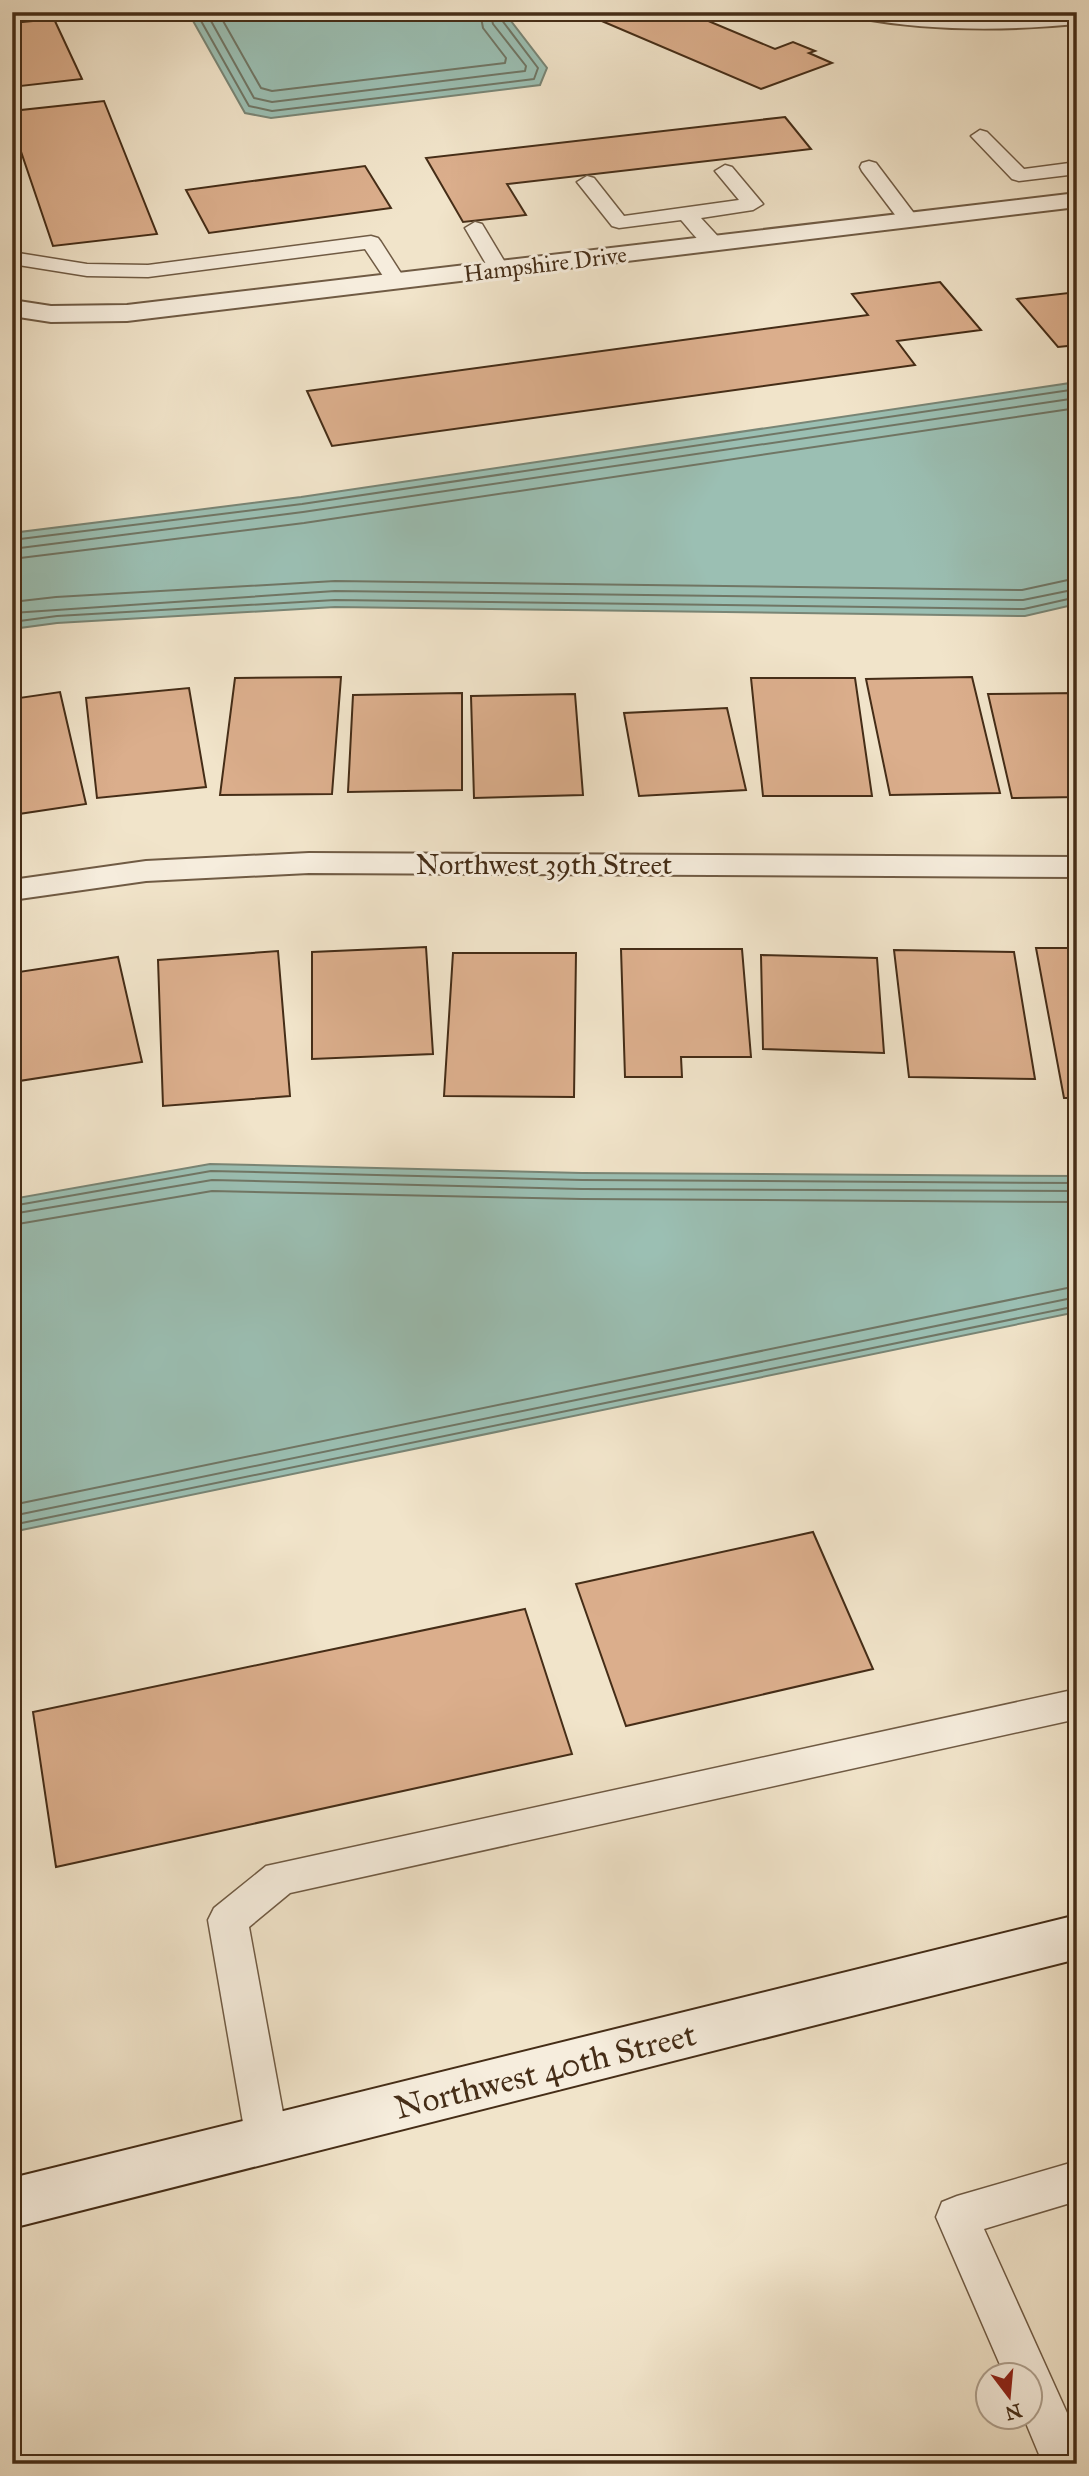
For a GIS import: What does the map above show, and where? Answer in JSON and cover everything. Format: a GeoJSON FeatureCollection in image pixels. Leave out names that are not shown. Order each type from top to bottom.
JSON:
{"type":"FeatureCollection","features":[{"type":"Feature","properties":{"kind":"street"},"geometry":{"type":"LineString","coordinates":[[858,12],[923,21],[975,23],[1077,18]]}},
{"type":"Feature","properties":{"kind":"street","name":"Hampshire Drive"},"geometry":{"type":"LineString","coordinates":[[12,308],[51,314],[127,313],[1077,200]]}},
{"type":"Feature","properties":{"kind":"street","name":"Northwest 39th Street"},"geometry":{"type":"LineString","coordinates":[[12,890],[146,871],[310,863],[1077,867]]}},
{"type":"Feature","properties":{"kind":"street","name":"Northwest 40th Street"},"geometry":{"type":"LineString","coordinates":[[12,2203],[1077,1937]]}},
{"type":"Feature","properties":{"kind":"lane"},"geometry":{"type":"LineString","coordinates":[[980,136],[1019,175],[1077,168]]}},
{"type":"Feature","properties":{"kind":"lane"},"geometry":{"type":"LineString","coordinates":[[869,167],[909,220]]}},
{"type":"Feature","properties":{"kind":"lane"},"geometry":{"type":"LineString","coordinates":[[587,182],[619,222],[753,204],[726,171]]}},
{"type":"Feature","properties":{"kind":"lane"},"geometry":{"type":"LineString","coordinates":[[686,214],[714,243]]}},
{"type":"Feature","properties":{"kind":"lane"},"geometry":{"type":"LineString","coordinates":[[475,228],[499,269]]}},
{"type":"Feature","properties":{"kind":"lane"},"geometry":{"type":"LineString","coordinates":[[12,258],[88,270],[148,271],[371,242],[396,281]]}},
{"type":"Feature","properties":{"kind":"lane"},"geometry":{"type":"LineString","coordinates":[[267,2140],[229,1920],[280,1878],[1077,1704]]}},
{"type":"Feature","properties":{"kind":"lane"},"geometry":{"type":"LineString","coordinates":[[1020,2360],[957,2217],[1077,2181]]}},
{"type":"Feature","properties":{"kind":"lane"},"geometry":{"type":"LineString","coordinates":[[1044,2413],[1066,2464]]}},
{"type":"Feature","properties":{"kind":"water"},"geometry":{"type":"Polygon","coordinates":[[[188,12],[504,12],[547,68],[540,85],[271,118],[245,113],[188,12]]]}},
{"type":"Feature","properties":{"kind":"water"},"geometry":{"type":"Polygon","coordinates":[[[1077,382],[1077,604],[1025,616],[335,607],[57,623],[12,629],[12,533],[301,497],[1077,382]]]}},
{"type":"Feature","properties":{"kind":"water"},"geometry":{"type":"Polygon","coordinates":[[[210,1164],[582,1173],[1077,1176],[1077,1312],[12,1532],[12,1199],[210,1164]]]}},
{"type":"Feature","properties":{"kind":"building"},"geometry":{"type":"Polygon","coordinates":[[[615,12],[687,12],[775,49],[793,42],[815,51],[809,53],[832,63],[761,89],[597,19],[615,12]]]}},
{"type":"Feature","properties":{"kind":"building"},"geometry":{"type":"Polygon","coordinates":[[[54,19],[82,79],[12,87],[12,61],[19,60],[12,44],[12,23],[54,19]]]}},
{"type":"Feature","properties":{"kind":"building"},"geometry":{"type":"Polygon","coordinates":[[[104,101],[157,234],[53,246],[12,125],[12,111],[104,101]]]}},
{"type":"Feature","properties":{"kind":"building"},"geometry":{"type":"Polygon","coordinates":[[[785,117],[811,149],[507,184],[526,215],[463,222],[426,158],[785,117]]]}},
{"type":"Feature","properties":{"kind":"building"},"geometry":{"type":"Polygon","coordinates":[[[365,166],[391,208],[209,233],[186,190],[365,166]]]}},
{"type":"Feature","properties":{"kind":"building"},"geometry":{"type":"Polygon","coordinates":[[[940,282],[981,330],[897,341],[915,365],[332,446],[307,391],[868,315],[852,294],[940,282]]]}},
{"type":"Feature","properties":{"kind":"building"},"geometry":{"type":"Polygon","coordinates":[[[1077,292],[1077,345],[1058,347],[1017,299],[1077,292]]]}},
{"type":"Feature","properties":{"kind":"building"},"geometry":{"type":"Polygon","coordinates":[[[341,677],[332,794],[220,795],[235,678],[341,677]]]}},
{"type":"Feature","properties":{"kind":"building"},"geometry":{"type":"Polygon","coordinates":[[[972,677],[1000,793],[890,795],[866,679],[972,677]]]}},
{"type":"Feature","properties":{"kind":"building"},"geometry":{"type":"Polygon","coordinates":[[[751,678],[855,678],[872,796],[763,796],[751,678]]]}},
{"type":"Feature","properties":{"kind":"building"},"geometry":{"type":"Polygon","coordinates":[[[189,688],[206,787],[97,798],[86,698],[189,688]]]}},
{"type":"Feature","properties":{"kind":"building"},"geometry":{"type":"Polygon","coordinates":[[[60,692],[86,804],[12,815],[12,699],[60,692]]]}},
{"type":"Feature","properties":{"kind":"building"},"geometry":{"type":"Polygon","coordinates":[[[462,693],[462,790],[348,792],[353,695],[462,693]]]}},
{"type":"Feature","properties":{"kind":"building"},"geometry":{"type":"Polygon","coordinates":[[[1077,693],[1077,797],[1012,798],[988,694],[1077,693]]]}},
{"type":"Feature","properties":{"kind":"building"},"geometry":{"type":"Polygon","coordinates":[[[575,694],[583,795],[474,798],[471,696],[575,694]]]}},
{"type":"Feature","properties":{"kind":"building"},"geometry":{"type":"Polygon","coordinates":[[[727,708],[746,790],[639,796],[624,713],[727,708]]]}},
{"type":"Feature","properties":{"kind":"building"},"geometry":{"type":"Polygon","coordinates":[[[426,947],[433,1054],[312,1059],[312,952],[426,947]]]}},
{"type":"Feature","properties":{"kind":"building"},"geometry":{"type":"Polygon","coordinates":[[[1036,948],[1077,948],[1077,1098],[1064,1098],[1036,948]]]}},
{"type":"Feature","properties":{"kind":"building"},"geometry":{"type":"Polygon","coordinates":[[[621,949],[742,949],[751,1057],[681,1057],[682,1077],[625,1077],[621,949]]]}},
{"type":"Feature","properties":{"kind":"building"},"geometry":{"type":"Polygon","coordinates":[[[894,950],[1014,952],[1035,1079],[909,1077],[894,950]]]}},
{"type":"Feature","properties":{"kind":"building"},"geometry":{"type":"Polygon","coordinates":[[[278,951],[290,1096],[163,1106],[158,960],[278,951]]]}},
{"type":"Feature","properties":{"kind":"building"},"geometry":{"type":"Polygon","coordinates":[[[453,953],[576,953],[574,1097],[444,1096],[453,953]]]}},
{"type":"Feature","properties":{"kind":"building"},"geometry":{"type":"Polygon","coordinates":[[[761,955],[877,958],[884,1053],[763,1049],[761,955]]]}},
{"type":"Feature","properties":{"kind":"building"},"geometry":{"type":"Polygon","coordinates":[[[118,957],[142,1062],[19,1081],[12,1040],[12,973],[118,957]]]}},
{"type":"Feature","properties":{"kind":"building"},"geometry":{"type":"Polygon","coordinates":[[[813,1532],[873,1669],[626,1726],[576,1584],[813,1532]]]}},
{"type":"Feature","properties":{"kind":"building"},"geometry":{"type":"Polygon","coordinates":[[[525,1609],[572,1754],[56,1867],[33,1712],[525,1609]]]}}]}
